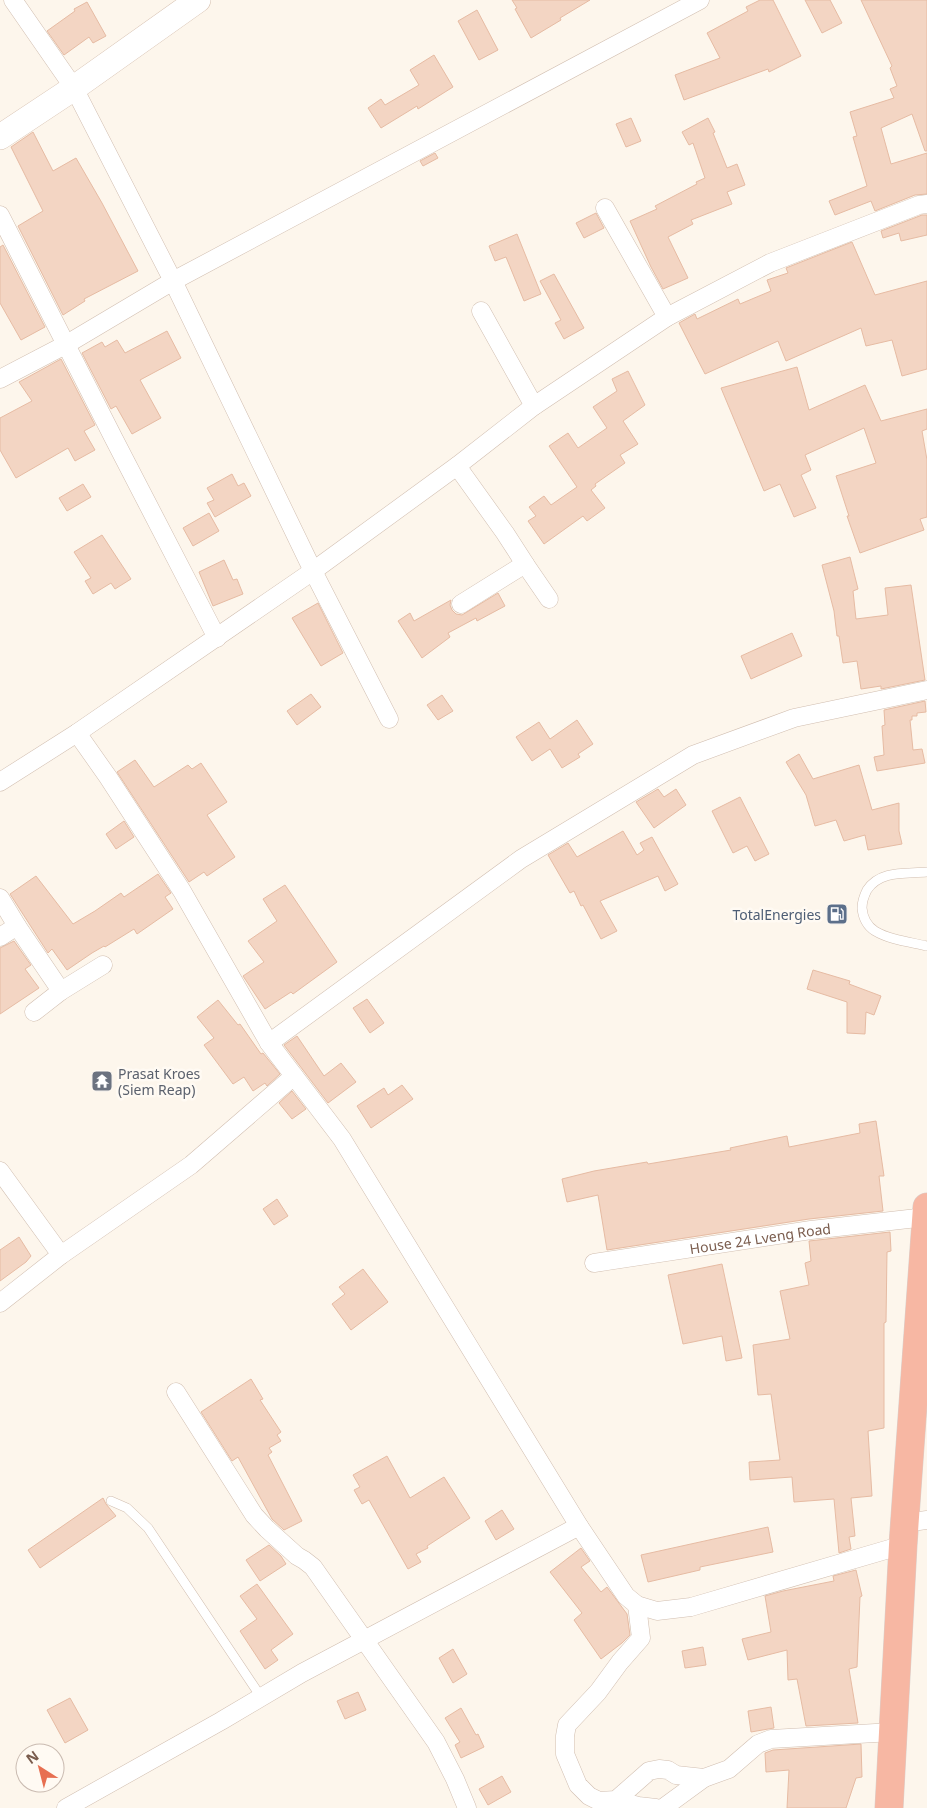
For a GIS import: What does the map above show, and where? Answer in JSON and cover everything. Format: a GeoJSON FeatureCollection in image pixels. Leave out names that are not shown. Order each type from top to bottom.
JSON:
{"type":"FeatureCollection","features":[{"type":"Feature","properties":{"kind":"highway"},"geometry":{"type":"LineString","coordinates":[[889,1808],[893,1732],[912,1529],[927,1212]]}},
{"type":"Feature","properties":{"kind":"street"},"geometry":{"type":"LineString","coordinates":[[13,0],[74,88],[173,281],[313,572],[389,720]]}},
{"type":"Feature","properties":{"kind":"street"},"geometry":{"type":"LineString","coordinates":[[0,137],[74,88],[198,0]]}},
{"type":"Feature","properties":{"kind":"street"},"geometry":{"type":"LineString","coordinates":[[0,379],[66,344],[173,281],[700,0]]}},
{"type":"Feature","properties":{"kind":"street"},"geometry":{"type":"LineString","coordinates":[[0,782],[77,733],[313,572],[457,466],[534,406],[667,317],[770,263],[920,205],[927,204]]}},
{"type":"Feature","properties":{"kind":"street"},"geometry":{"type":"LineString","coordinates":[[605,208],[667,317]]}},
{"type":"Feature","properties":{"kind":"street"},"geometry":{"type":"LineString","coordinates":[[0,215],[218,638]]}},
{"type":"Feature","properties":{"kind":"street"},"geometry":{"type":"LineString","coordinates":[[481,311],[534,406]]}},
{"type":"Feature","properties":{"kind":"street"},"geometry":{"type":"LineString","coordinates":[[457,466],[549,599]]}},
{"type":"Feature","properties":{"kind":"street"},"geometry":{"type":"LineString","coordinates":[[461,604],[524,564]]}},
{"type":"Feature","properties":{"kind":"street"},"geometry":{"type":"LineString","coordinates":[[269,1044],[521,859],[693,755],[794,718],[927,690]]}},
{"type":"Feature","properties":{"kind":"street"},"geometry":{"type":"LineString","coordinates":[[77,733],[108,776],[182,891],[269,1044],[342,1139],[579,1526],[626,1596],[637,1605],[657,1611],[692,1607],[912,1529]]}},
{"type":"Feature","properties":{"kind":"street"},"geometry":{"type":"LineString","coordinates":[[0,898],[61,991]]}},
{"type":"Feature","properties":{"kind":"street"},"geometry":{"type":"LineString","coordinates":[[0,937],[17,926]]}},
{"type":"Feature","properties":{"kind":"street"},"geometry":{"type":"LineString","coordinates":[[34,1012],[61,991],[103,965]]}},
{"type":"Feature","properties":{"kind":"street"},"geometry":{"type":"LineString","coordinates":[[0,1303],[60,1255],[191,1165],[294,1076]]}},
{"type":"Feature","properties":{"kind":"street"},"geometry":{"type":"LineString","coordinates":[[0,1171],[60,1255]]}},
{"type":"Feature","properties":{"kind":"street","name":"House 24 Lveng Road"},"geometry":{"type":"LineString","coordinates":[[594,1263],[927,1212]]}},
{"type":"Feature","properties":{"kind":"street"},"geometry":{"type":"LineString","coordinates":[[176,1392],[254,1514],[296,1556],[312,1567],[365,1640],[436,1742],[467,1808]]}},
{"type":"Feature","properties":{"kind":"street"},"geometry":{"type":"LineString","coordinates":[[66,1808],[261,1698],[302,1672],[579,1526]]}},
{"type":"Feature","properties":{"kind":"street"},"geometry":{"type":"LineString","coordinates":[[637,1605],[641,1638],[598,1692],[567,1725],[565,1754],[578,1785],[591,1802],[616,1800],[638,1806],[656,1808]]}},
{"type":"Feature","properties":{"kind":"street"},"geometry":{"type":"LineString","coordinates":[[664,1808],[704,1778],[729,1769],[744,1754],[758,1744],[772,1739],[893,1732]]}},
{"type":"Feature","properties":{"kind":"street"},"geometry":{"type":"LineString","coordinates":[[616,1800],[649,1771],[659,1768],[668,1770],[676,1775],[704,1778]]}},
{"type":"Feature","properties":{"kind":"lane"},"geometry":{"type":"LineString","coordinates":[[927,872],[883,876],[872,882],[864,896],[862,907],[864,920],[873,930],[887,937],[927,946]]}},
{"type":"Feature","properties":{"kind":"lane"},"geometry":{"type":"LineString","coordinates":[[110,1501],[127,1508],[148,1528],[261,1698]]}},
{"type":"Feature","properties":{"kind":"building"},"geometry":{"type":"Polygon","coordinates":[[[512,0],[590,0],[531,38],[512,0]]]}},
{"type":"Feature","properties":{"kind":"building"},"geometry":{"type":"Polygon","coordinates":[[[760,0],[773,0],[801,56],[769,72],[768,69],[684,100],[675,75],[720,58],[707,33],[748,11],[746,7],[760,0]]]}},
{"type":"Feature","properties":{"kind":"building"},"geometry":{"type":"Polygon","coordinates":[[[805,0],[830,0],[842,23],[822,33],[805,0]]]}},
{"type":"Feature","properties":{"kind":"building"},"geometry":{"type":"Polygon","coordinates":[[[861,0],[927,0],[927,151],[925,151],[912,114],[881,128],[891,164],[927,153],[927,194],[915,195],[875,211],[871,201],[835,215],[829,201],[867,186],[853,137],[857,136],[850,112],[894,98],[890,89],[897,86],[890,68],[892,66],[861,0]]]}},
{"type":"Feature","properties":{"kind":"building"},"geometry":{"type":"Polygon","coordinates":[[[87,2],[106,36],[93,43],[89,37],[64,55],[47,31],[75,11],[74,9],[87,2]]]}},
{"type":"Feature","properties":{"kind":"building"},"geometry":{"type":"Polygon","coordinates":[[[477,10],[498,50],[479,60],[458,21],[477,10]]]}},
{"type":"Feature","properties":{"kind":"building"},"geometry":{"type":"Polygon","coordinates":[[[434,55],[453,87],[418,109],[417,106],[381,128],[368,108],[381,99],[385,105],[419,85],[410,70],[434,55]]]}},
{"type":"Feature","properties":{"kind":"building"},"geometry":{"type":"Polygon","coordinates":[[[631,118],[641,141],[626,147],[616,124],[631,118]]]}},
{"type":"Feature","properties":{"kind":"building"},"geometry":{"type":"Polygon","coordinates":[[[708,118],[715,132],[713,133],[727,168],[737,164],[745,185],[727,192],[732,204],[691,220],[693,224],[668,237],[688,278],[663,289],[630,221],[657,209],[655,206],[705,178],[693,143],[689,145],[682,132],[708,118]]]}},
{"type":"Feature","properties":{"kind":"building"},"geometry":{"type":"Polygon","coordinates":[[[33,132],[53,171],[76,158],[138,271],[84,299],[85,301],[63,315],[18,226],[43,211],[11,147],[33,132]]]}},
{"type":"Feature","properties":{"kind":"building"},"geometry":{"type":"Polygon","coordinates":[[[435,153],[438,158],[423,166],[420,161],[435,153]]]}},
{"type":"Feature","properties":{"kind":"building"},"geometry":{"type":"Polygon","coordinates":[[[596,213],[604,228],[584,238],[576,223],[596,213]]]}},
{"type":"Feature","properties":{"kind":"building"},"geometry":{"type":"Polygon","coordinates":[[[922,215],[927,215],[927,235],[901,241],[899,233],[883,238],[881,231],[922,215]]]}},
{"type":"Feature","properties":{"kind":"building"},"geometry":{"type":"Polygon","coordinates":[[[517,234],[541,294],[524,301],[506,257],[495,261],[489,246],[517,234]]]}},
{"type":"Feature","properties":{"kind":"building"},"geometry":{"type":"Polygon","coordinates":[[[852,242],[875,295],[927,281],[927,369],[902,376],[892,340],[866,346],[861,328],[786,361],[778,341],[705,374],[679,323],[695,314],[697,319],[738,299],[740,304],[771,291],[767,280],[788,273],[786,268],[852,242]]]}},
{"type":"Feature","properties":{"kind":"building"},"geometry":{"type":"Polygon","coordinates":[[[3,245],[45,327],[21,340],[0,303],[0,247],[3,245]]]}},
{"type":"Feature","properties":{"kind":"building"},"geometry":{"type":"Polygon","coordinates":[[[554,274],[584,328],[564,339],[555,323],[561,320],[540,281],[554,274]]]}},
{"type":"Feature","properties":{"kind":"building"},"geometry":{"type":"Polygon","coordinates":[[[167,331],[181,358],[140,380],[161,418],[132,434],[116,406],[111,409],[82,353],[102,342],[105,347],[117,340],[125,353],[167,331]]]}},
{"type":"Feature","properties":{"kind":"building"},"geometry":{"type":"Polygon","coordinates":[[[61,359],[95,425],[84,431],[95,450],[75,461],[68,448],[16,478],[0,450],[0,418],[32,401],[19,382],[61,359]]]}},
{"type":"Feature","properties":{"kind":"building"},"geometry":{"type":"Polygon","coordinates":[[[797,367],[809,410],[865,385],[881,421],[927,409],[927,429],[922,431],[927,460],[927,517],[920,519],[924,530],[860,553],[836,476],[876,463],[864,428],[805,455],[811,470],[801,475],[816,508],[794,517],[780,484],[764,491],[721,388],[797,367]]]}},
{"type":"Feature","properties":{"kind":"building"},"geometry":{"type":"Polygon","coordinates":[[[628,371],[645,405],[623,421],[638,444],[620,455],[625,463],[595,484],[596,486],[591,490],[605,508],[587,521],[583,516],[544,544],[528,521],[536,516],[529,507],[544,496],[551,505],[577,487],[549,446],[568,433],[578,448],[607,428],[593,407],[617,391],[612,379],[628,371]]]}},
{"type":"Feature","properties":{"kind":"building"},"geometry":{"type":"Polygon","coordinates":[[[232,474],[238,486],[244,483],[251,496],[215,517],[207,503],[214,500],[207,488],[232,474]]]}},
{"type":"Feature","properties":{"kind":"building"},"geometry":{"type":"Polygon","coordinates":[[[83,484],[91,497],[67,511],[59,498],[83,484]]]}},
{"type":"Feature","properties":{"kind":"building"},"geometry":{"type":"Polygon","coordinates":[[[209,513],[219,531],[193,546],[183,528],[209,513]]]}},
{"type":"Feature","properties":{"kind":"building"},"geometry":{"type":"Polygon","coordinates":[[[102,535],[131,579],[115,589],[111,583],[93,594],[85,581],[91,578],[74,552],[102,535]]]}},
{"type":"Feature","properties":{"kind":"building"},"geometry":{"type":"Polygon","coordinates":[[[850,557],[858,589],[853,591],[856,619],[888,615],[885,588],[911,585],[925,680],[881,689],[881,686],[861,689],[857,661],[843,663],[834,611],[822,565],[850,557]]]}},
{"type":"Feature","properties":{"kind":"building"},"geometry":{"type":"Polygon","coordinates":[[[224,560],[233,580],[237,579],[243,594],[213,606],[199,572],[224,560]]]}},
{"type":"Feature","properties":{"kind":"building"},"geometry":{"type":"Polygon","coordinates":[[[498,593],[505,606],[477,621],[476,618],[448,633],[450,637],[422,658],[398,621],[410,613],[414,621],[451,600],[452,610],[456,614],[462,615],[498,593]]]}},
{"type":"Feature","properties":{"kind":"building"},"geometry":{"type":"Polygon","coordinates":[[[318,603],[343,653],[321,666],[292,618],[318,603]]]}},
{"type":"Feature","properties":{"kind":"building"},"geometry":{"type":"Polygon","coordinates":[[[792,633],[802,656],[751,679],[741,656],[792,633]]]}},
{"type":"Feature","properties":{"kind":"building"},"geometry":{"type":"Polygon","coordinates":[[[311,694],[321,707],[297,725],[287,711],[311,694]]]}},
{"type":"Feature","properties":{"kind":"building"},"geometry":{"type":"Polygon","coordinates":[[[442,695],[453,711],[438,720],[427,705],[442,695]]]}},
{"type":"Feature","properties":{"kind":"building"},"geometry":{"type":"Polygon","coordinates":[[[925,701],[926,712],[917,713],[917,716],[912,716],[912,720],[910,720],[913,750],[922,749],[925,763],[877,771],[874,757],[884,755],[882,726],[885,725],[884,710],[925,701]]]}},
{"type":"Feature","properties":{"kind":"building"},"geometry":{"type":"Polygon","coordinates":[[[577,720],[593,744],[578,754],[580,757],[562,768],[550,749],[532,761],[516,737],[539,722],[550,739],[577,720]]]}},
{"type":"Feature","properties":{"kind":"building"},"geometry":{"type":"Polygon","coordinates":[[[799,754],[813,779],[859,765],[872,810],[899,803],[899,831],[902,844],[868,850],[865,835],[844,841],[836,820],[815,826],[806,795],[786,762],[799,754]]]}},
{"type":"Feature","properties":{"kind":"building"},"geometry":{"type":"Polygon","coordinates":[[[135,760],[154,787],[188,765],[192,769],[201,763],[227,802],[207,815],[235,857],[207,876],[204,872],[189,882],[117,772],[135,760]]]}},
{"type":"Feature","properties":{"kind":"building"},"geometry":{"type":"Polygon","coordinates":[[[658,789],[664,797],[676,789],[686,805],[654,828],[636,802],[658,789]]]}},
{"type":"Feature","properties":{"kind":"building"},"geometry":{"type":"Polygon","coordinates":[[[740,797],[769,854],[755,861],[747,846],[733,853],[712,811],[740,797]]]}},
{"type":"Feature","properties":{"kind":"building"},"geometry":{"type":"Polygon","coordinates":[[[124,821],[134,837],[116,849],[106,834],[124,821]]]}},
{"type":"Feature","properties":{"kind":"building"},"geometry":{"type":"Polygon","coordinates":[[[623,831],[637,855],[644,850],[640,843],[652,837],[678,884],[665,891],[658,876],[600,901],[617,931],[601,939],[583,905],[581,906],[574,891],[570,893],[548,855],[568,843],[577,857],[623,831]]]}},
{"type":"Feature","properties":{"kind":"building"},"geometry":{"type":"Polygon","coordinates":[[[158,874],[171,893],[165,897],[173,909],[137,934],[134,929],[67,970],[52,949],[48,953],[10,894],[36,876],[73,924],[121,893],[124,897],[158,874]]]}},
{"type":"Feature","properties":{"kind":"building"},"geometry":{"type":"Polygon","coordinates":[[[285,885],[337,962],[293,994],[291,992],[265,1009],[243,976],[264,962],[248,941],[277,921],[263,899],[285,885]]]}},
{"type":"Feature","properties":{"kind":"building"},"geometry":{"type":"Polygon","coordinates":[[[14,941],[31,965],[25,969],[39,988],[0,1014],[0,948],[14,941]]]}},
{"type":"Feature","properties":{"kind":"building"},"geometry":{"type":"Polygon","coordinates":[[[813,970],[850,981],[849,984],[881,996],[874,1015],[866,1012],[865,1034],[847,1033],[847,1002],[807,989],[813,970]]]}},
{"type":"Feature","properties":{"kind":"building"},"geometry":{"type":"Polygon","coordinates":[[[367,999],[384,1023],[370,1033],[353,1008],[367,999]]]}},
{"type":"Feature","properties":{"kind":"building"},"geometry":{"type":"Polygon","coordinates":[[[218,1000],[238,1025],[240,1024],[261,1054],[263,1053],[280,1074],[267,1086],[265,1083],[253,1091],[244,1077],[233,1084],[204,1045],[214,1038],[197,1017],[218,1000]]]}},
{"type":"Feature","properties":{"kind":"building"},"geometry":{"type":"Polygon","coordinates":[[[297,1036],[324,1076],[341,1063],[356,1082],[328,1103],[284,1045],[297,1036]]]}},
{"type":"Feature","properties":{"kind":"building"},"geometry":{"type":"Polygon","coordinates":[[[402,1085],[413,1099],[371,1128],[357,1106],[384,1088],[388,1095],[402,1085]]]}},
{"type":"Feature","properties":{"kind":"building"},"geometry":{"type":"Polygon","coordinates":[[[292,1091],[306,1109],[292,1119],[279,1103],[292,1091]]]}},
{"type":"Feature","properties":{"kind":"building"},"geometry":{"type":"Polygon","coordinates":[[[876,1121],[884,1176],[879,1176],[883,1211],[809,1219],[607,1250],[598,1195],[567,1202],[562,1179],[594,1171],[731,1150],[730,1148],[787,1136],[789,1147],[860,1133],[859,1124],[876,1121]]]}},
{"type":"Feature","properties":{"kind":"building"},"geometry":{"type":"Polygon","coordinates":[[[277,1199],[288,1216],[274,1225],[263,1209],[277,1199]]]}},
{"type":"Feature","properties":{"kind":"building"},"geometry":{"type":"Polygon","coordinates":[[[890,1232],[891,1251],[887,1252],[886,1322],[884,1323],[884,1428],[868,1431],[872,1496],[851,1498],[855,1536],[849,1537],[851,1549],[839,1553],[834,1499],[794,1502],[792,1477],[750,1480],[749,1462],[780,1460],[771,1394],[758,1395],[753,1345],[790,1339],[780,1291],[809,1285],[805,1263],[811,1261],[809,1241],[890,1232]]]}},
{"type":"Feature","properties":{"kind":"building"},"geometry":{"type":"Polygon","coordinates":[[[19,1237],[31,1256],[26,1262],[0,1281],[0,1250],[19,1237]]]}},
{"type":"Feature","properties":{"kind":"building"},"geometry":{"type":"Polygon","coordinates":[[[722,1264],[742,1358],[726,1361],[722,1336],[683,1344],[668,1275],[722,1264]]]}},
{"type":"Feature","properties":{"kind":"building"},"geometry":{"type":"Polygon","coordinates":[[[363,1269],[388,1302],[351,1330],[332,1304],[345,1294],[339,1287],[363,1269]]]}},
{"type":"Feature","properties":{"kind":"building"},"geometry":{"type":"Polygon","coordinates":[[[251,1379],[263,1399],[260,1400],[281,1432],[277,1435],[281,1441],[269,1448],[272,1452],[268,1455],[302,1521],[284,1530],[272,1519],[238,1457],[232,1461],[201,1412],[251,1379]]]}},
{"type":"Feature","properties":{"kind":"building"},"geometry":{"type":"Polygon","coordinates":[[[387,1456],[410,1498],[444,1477],[470,1518],[427,1546],[428,1548],[416,1554],[421,1562],[408,1569],[369,1500],[362,1504],[354,1490],[360,1487],[353,1475],[387,1456]]]}},
{"type":"Feature","properties":{"kind":"building"},"geometry":{"type":"Polygon","coordinates":[[[103,1498],[116,1516],[40,1568],[28,1550],[103,1498]]]}},
{"type":"Feature","properties":{"kind":"building"},"geometry":{"type":"Polygon","coordinates":[[[502,1510],[514,1529],[496,1540],[485,1521],[502,1510]]]}},
{"type":"Feature","properties":{"kind":"building"},"geometry":{"type":"Polygon","coordinates":[[[768,1527],[773,1552],[700,1567],[700,1570],[648,1582],[641,1555],[768,1527]]]}},
{"type":"Feature","properties":{"kind":"building"},"geometry":{"type":"Polygon","coordinates":[[[269,1545],[281,1556],[286,1564],[260,1581],[246,1560],[269,1545]]]}},
{"type":"Feature","properties":{"kind":"building"},"geometry":{"type":"Polygon","coordinates":[[[581,1548],[590,1561],[581,1567],[601,1592],[607,1587],[627,1614],[630,1635],[601,1659],[574,1620],[582,1613],[550,1572],[581,1548]]]}},
{"type":"Feature","properties":{"kind":"building"},"geometry":{"type":"Polygon","coordinates":[[[856,1570],[862,1596],[860,1597],[857,1667],[849,1669],[858,1723],[806,1726],[797,1679],[788,1680],[787,1650],[748,1660],[742,1639],[771,1632],[765,1596],[834,1581],[833,1576],[856,1570]]]}},
{"type":"Feature","properties":{"kind":"building"},"geometry":{"type":"Polygon","coordinates":[[[257,1584],[293,1634],[271,1650],[278,1660],[265,1669],[240,1631],[257,1619],[240,1596],[257,1584]]]}},
{"type":"Feature","properties":{"kind":"building"},"geometry":{"type":"Polygon","coordinates":[[[703,1647],[706,1665],[685,1668],[682,1651],[703,1647]]]}},
{"type":"Feature","properties":{"kind":"building"},"geometry":{"type":"Polygon","coordinates":[[[453,1649],[467,1674],[453,1683],[439,1658],[453,1649]]]}},
{"type":"Feature","properties":{"kind":"building"},"geometry":{"type":"Polygon","coordinates":[[[358,1692],[366,1710],[345,1719],[337,1701],[358,1692]]]}},
{"type":"Feature","properties":{"kind":"building"},"geometry":{"type":"Polygon","coordinates":[[[70,1698],[88,1730],[65,1743],[47,1710],[70,1698]]]}},
{"type":"Feature","properties":{"kind":"building"},"geometry":{"type":"Polygon","coordinates":[[[771,1707],[774,1728],[751,1732],[748,1711],[771,1707]]]}},
{"type":"Feature","properties":{"kind":"building"},"geometry":{"type":"Polygon","coordinates":[[[461,1708],[484,1747],[461,1758],[455,1745],[460,1742],[445,1718],[461,1708]]]}},
{"type":"Feature","properties":{"kind":"building"},"geometry":{"type":"Polygon","coordinates":[[[861,1744],[862,1777],[856,1778],[846,1808],[787,1808],[789,1770],[766,1772],[765,1753],[773,1750],[861,1744]]]}},
{"type":"Feature","properties":{"kind":"building"},"geometry":{"type":"Polygon","coordinates":[[[502,1776],[511,1792],[488,1805],[479,1789],[502,1776]]]}},
{"type":"Feature","properties":{"kind":"place","name":"TotalEnergies"},"geometry":{"type":"Point","coordinates":[837,914]}},
{"type":"Feature","properties":{"kind":"place","name":"Prasat Kroes (Siem Reap)"},"geometry":{"type":"Point","coordinates":[102,1081]}}]}
